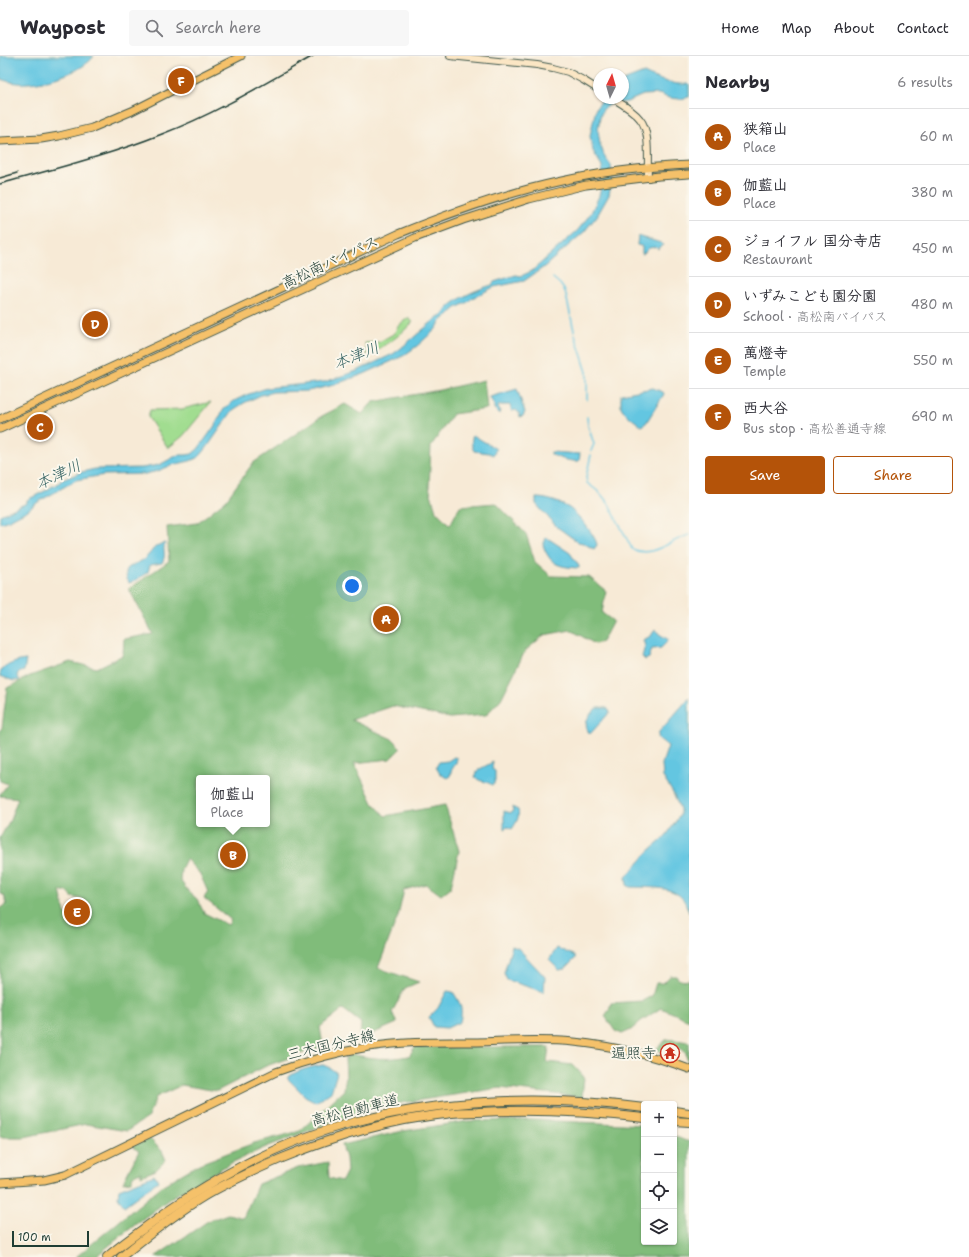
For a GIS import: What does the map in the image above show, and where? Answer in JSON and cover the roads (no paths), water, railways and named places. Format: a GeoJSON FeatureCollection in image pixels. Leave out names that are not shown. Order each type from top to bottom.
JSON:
{"type":"FeatureCollection","features":[{"type":"Feature","properties":{"kind":"highway","name":"高松自動車道"},"geometry":{"type":"LineString","coordinates":[[107,1257],[166,1211],[200,1189],[253,1160],[309,1136],[357,1121],[398,1112],[445,1105],[502,1102],[567,1101],[618,1104],[641,1108]]}},
{"type":"Feature","properties":{"kind":"highway","name":"高松自動車道"},"geometry":{"type":"LineString","coordinates":[[120,1257],[171,1219],[207,1195],[256,1169],[314,1145],[360,1130],[401,1120],[446,1114],[508,1110],[566,1111],[641,1118]]}},
{"type":"Feature","properties":{"kind":"highway"},"geometry":{"type":"LineString","coordinates":[[677,1111],[689,1113]]}},
{"type":"Feature","properties":{"kind":"highway"},"geometry":{"type":"LineString","coordinates":[[677,1121],[689,1122]]}},
{"type":"Feature","properties":{"kind":"main road"},"geometry":{"type":"LineString","coordinates":[[0,141],[47,138],[92,128],[132,111],[240,56]]}},
{"type":"Feature","properties":{"kind":"main road"},"geometry":{"type":"LineString","coordinates":[[450,56],[553,68],[568,72],[593,86]]}},
{"type":"Feature","properties":{"kind":"main road"},"geometry":{"type":"LineString","coordinates":[[622,104],[641,120],[646,130],[648,178]]}},
{"type":"Feature","properties":{"kind":"main road","name":"高松南バイパス"},"geometry":{"type":"LineString","coordinates":[[0,419],[398,234],[460,210],[490,200],[557,182],[647,167],[689,165]]}},
{"type":"Feature","properties":{"kind":"main road","name":"高松南バイパス"},"geometry":{"type":"LineString","coordinates":[[0,429],[162,353],[415,238],[463,220],[529,198],[586,185],[689,174]]}},
{"type":"Feature","properties":{"kind":"main road","name":"三木国分寺線"},"geometry":{"type":"LineString","coordinates":[[0,1183],[44,1180],[65,1175],[276,1072],[311,1060],[369,1047],[411,1043],[546,1040],[626,1050],[689,1069]]}},
{"type":"Feature","properties":{"kind":"water"},"geometry":{"type":"Polygon","coordinates":[[[0,56],[94,56],[82,67],[64,75],[45,81],[25,83],[0,79],[0,56]]]}},
{"type":"Feature","properties":{"kind":"water"},"geometry":{"type":"Polygon","coordinates":[[[644,73],[666,82],[689,84],[689,97],[680,99],[669,98],[659,94],[643,95],[629,101],[629,79],[644,73]]]}},
{"type":"Feature","properties":{"kind":"water"},"geometry":{"type":"Polygon","coordinates":[[[599,104],[611,104],[603,109],[598,130],[600,144],[604,155],[611,165],[612,179],[609,195],[597,216],[584,232],[544,267],[524,281],[494,287],[472,298],[468,302],[456,308],[441,321],[436,329],[403,356],[364,374],[330,386],[308,391],[273,392],[261,395],[244,403],[233,410],[199,457],[145,474],[104,475],[76,480],[38,502],[28,510],[0,523],[0,515],[27,503],[27,500],[55,486],[62,480],[82,472],[95,469],[142,468],[159,465],[178,455],[192,454],[198,449],[214,427],[224,409],[234,401],[267,388],[324,382],[357,371],[393,354],[439,316],[442,316],[452,304],[463,297],[492,285],[494,282],[516,275],[521,276],[532,271],[578,230],[591,213],[599,196],[603,180],[602,166],[593,151],[590,136],[596,108],[599,104]]]}},
{"type":"Feature","properties":{"kind":"water"},"geometry":{"type":"Polygon","coordinates":[[[638,236],[661,243],[663,245],[658,249],[656,247],[649,248],[642,254],[642,247],[637,245],[638,236]]]}},
{"type":"Feature","properties":{"kind":"water"},"geometry":{"type":"Polygon","coordinates":[[[653,388],[663,392],[664,394],[646,423],[641,426],[625,413],[621,407],[621,394],[653,388]]]}},
{"type":"Feature","properties":{"kind":"water"},"geometry":{"type":"Polygon","coordinates":[[[517,389],[525,412],[523,416],[520,417],[516,410],[512,412],[510,405],[499,405],[499,414],[497,413],[490,397],[517,389]]]}},
{"type":"Feature","properties":{"kind":"water"},"geometry":{"type":"Polygon","coordinates":[[[473,435],[496,449],[493,455],[474,451],[472,447],[473,435]]]}},
{"type":"Feature","properties":{"kind":"water"},"geometry":{"type":"Polygon","coordinates":[[[551,452],[580,454],[579,461],[560,458],[551,454],[551,452]]]}},
{"type":"Feature","properties":{"kind":"water"},"geometry":{"type":"Polygon","coordinates":[[[536,498],[557,502],[569,508],[577,515],[586,525],[596,541],[597,545],[594,549],[578,542],[557,527],[536,504],[536,498]]]}},
{"type":"Feature","properties":{"kind":"water"},"geometry":{"type":"Polygon","coordinates":[[[546,537],[570,553],[579,568],[561,566],[552,561],[543,545],[546,537]]]}},
{"type":"Feature","properties":{"kind":"water"},"geometry":{"type":"Polygon","coordinates":[[[165,543],[162,563],[150,565],[148,572],[137,580],[129,583],[126,574],[128,568],[143,560],[157,546],[165,543]]]}},
{"type":"Feature","properties":{"kind":"water"},"geometry":{"type":"Polygon","coordinates":[[[655,629],[659,634],[669,640],[661,648],[652,649],[649,658],[645,660],[642,657],[645,646],[643,640],[651,636],[655,629]]]}},
{"type":"Feature","properties":{"kind":"water"},"geometry":{"type":"Polygon","coordinates":[[[26,660],[24,671],[18,673],[17,676],[20,680],[14,681],[0,676],[1,670],[7,666],[26,660]]]}},
{"type":"Feature","properties":{"kind":"water"},"geometry":{"type":"Polygon","coordinates":[[[689,698],[689,913],[684,901],[677,894],[658,888],[630,887],[627,885],[626,877],[649,851],[662,840],[680,815],[680,809],[673,793],[663,777],[662,764],[668,746],[658,738],[659,732],[689,698]]]}},
{"type":"Feature","properties":{"kind":"water"},"geometry":{"type":"Polygon","coordinates":[[[597,708],[607,708],[610,712],[590,734],[586,727],[586,723],[591,714],[597,708]]]}},
{"type":"Feature","properties":{"kind":"water"},"geometry":{"type":"Polygon","coordinates":[[[454,757],[457,758],[455,765],[450,776],[447,778],[440,774],[436,767],[439,762],[448,761],[454,757]]]}},
{"type":"Feature","properties":{"kind":"water"},"geometry":{"type":"Polygon","coordinates":[[[493,762],[492,769],[495,771],[495,783],[492,785],[475,777],[478,770],[493,762]]]}},
{"type":"Feature","properties":{"kind":"water"},"geometry":{"type":"Polygon","coordinates":[[[512,807],[518,810],[517,820],[512,829],[507,827],[504,829],[504,811],[510,813],[513,811],[512,807]]]}},
{"type":"Feature","properties":{"kind":"water"},"geometry":{"type":"Polygon","coordinates":[[[512,946],[518,948],[545,977],[544,992],[507,980],[504,973],[512,946]]]}},
{"type":"Feature","properties":{"kind":"water"},"geometry":{"type":"Polygon","coordinates":[[[557,948],[575,956],[575,959],[565,969],[559,970],[549,960],[557,948]]]}},
{"type":"Feature","properties":{"kind":"water"},"geometry":{"type":"Polygon","coordinates":[[[447,991],[453,992],[460,1003],[460,1022],[447,1028],[434,1027],[429,1017],[438,1008],[447,991]]]}},
{"type":"Feature","properties":{"kind":"water"},"geometry":{"type":"Polygon","coordinates":[[[323,1065],[337,1073],[331,1092],[316,1102],[305,1096],[287,1078],[304,1069],[323,1065]]]}},
{"type":"Feature","properties":{"kind":"water"},"geometry":{"type":"Polygon","coordinates":[[[155,1175],[158,1181],[124,1206],[118,1197],[119,1189],[155,1175]]]}},
{"type":"Feature","properties":{"kind":"waterway"},"geometry":{"type":"LineString","coordinates":[[553,278],[565,291],[575,335],[587,372],[587,400]]}},
{"type":"Feature","properties":{"kind":"waterway"},"geometry":{"type":"LineString","coordinates":[[587,417],[588,426],[594,444],[591,451]]}},
{"type":"Feature","properties":{"kind":"waterway"},"geometry":{"type":"LineString","coordinates":[[591,455],[586,477],[587,483],[599,492],[609,504],[632,549],[646,552],[661,548],[689,535]]}},
{"type":"Feature","properties":{"kind":"railway"},"geometry":{"type":"LineString","coordinates":[[0,184],[102,155],[142,142],[182,126],[239,98],[313,56]]}},
{"type":"Feature","properties":{"kind":"railway"},"geometry":{"type":"LineString","coordinates":[[0,178],[17,173]]}},
{"type":"Feature","properties":{"kind":"place","name":"西大谷"},"geometry":{"type":"Point","coordinates":[181,81]}},
{"type":"Feature","properties":{"kind":"place","name":"いずみこども園分園"},"geometry":{"type":"Point","coordinates":[95,324]}},
{"type":"Feature","properties":{"kind":"place","name":"ジョイフル 国分寺店"},"geometry":{"type":"Point","coordinates":[40,427]}},
{"type":"Feature","properties":{"kind":"place","name":"狭箱山"},"geometry":{"type":"Point","coordinates":[386,619]}},
{"type":"Feature","properties":{"kind":"place","name":"伽藍山"},"geometry":{"type":"Point","coordinates":[233,855]}},
{"type":"Feature","properties":{"kind":"place","name":"萬燈寺"},"geometry":{"type":"Point","coordinates":[77,912]}},
{"type":"Feature","properties":{"kind":"place","name":"遍照寺"},"geometry":{"type":"Point","coordinates":[670,1053]}},
{"type":"Feature","properties":{"kind":"water label","name":"本津川"},"geometry":{"type":"Point","coordinates":[356,355]}},
{"type":"Feature","properties":{"kind":"water label","name":"本津川"},"geometry":{"type":"Point","coordinates":[58,474]}}]}
